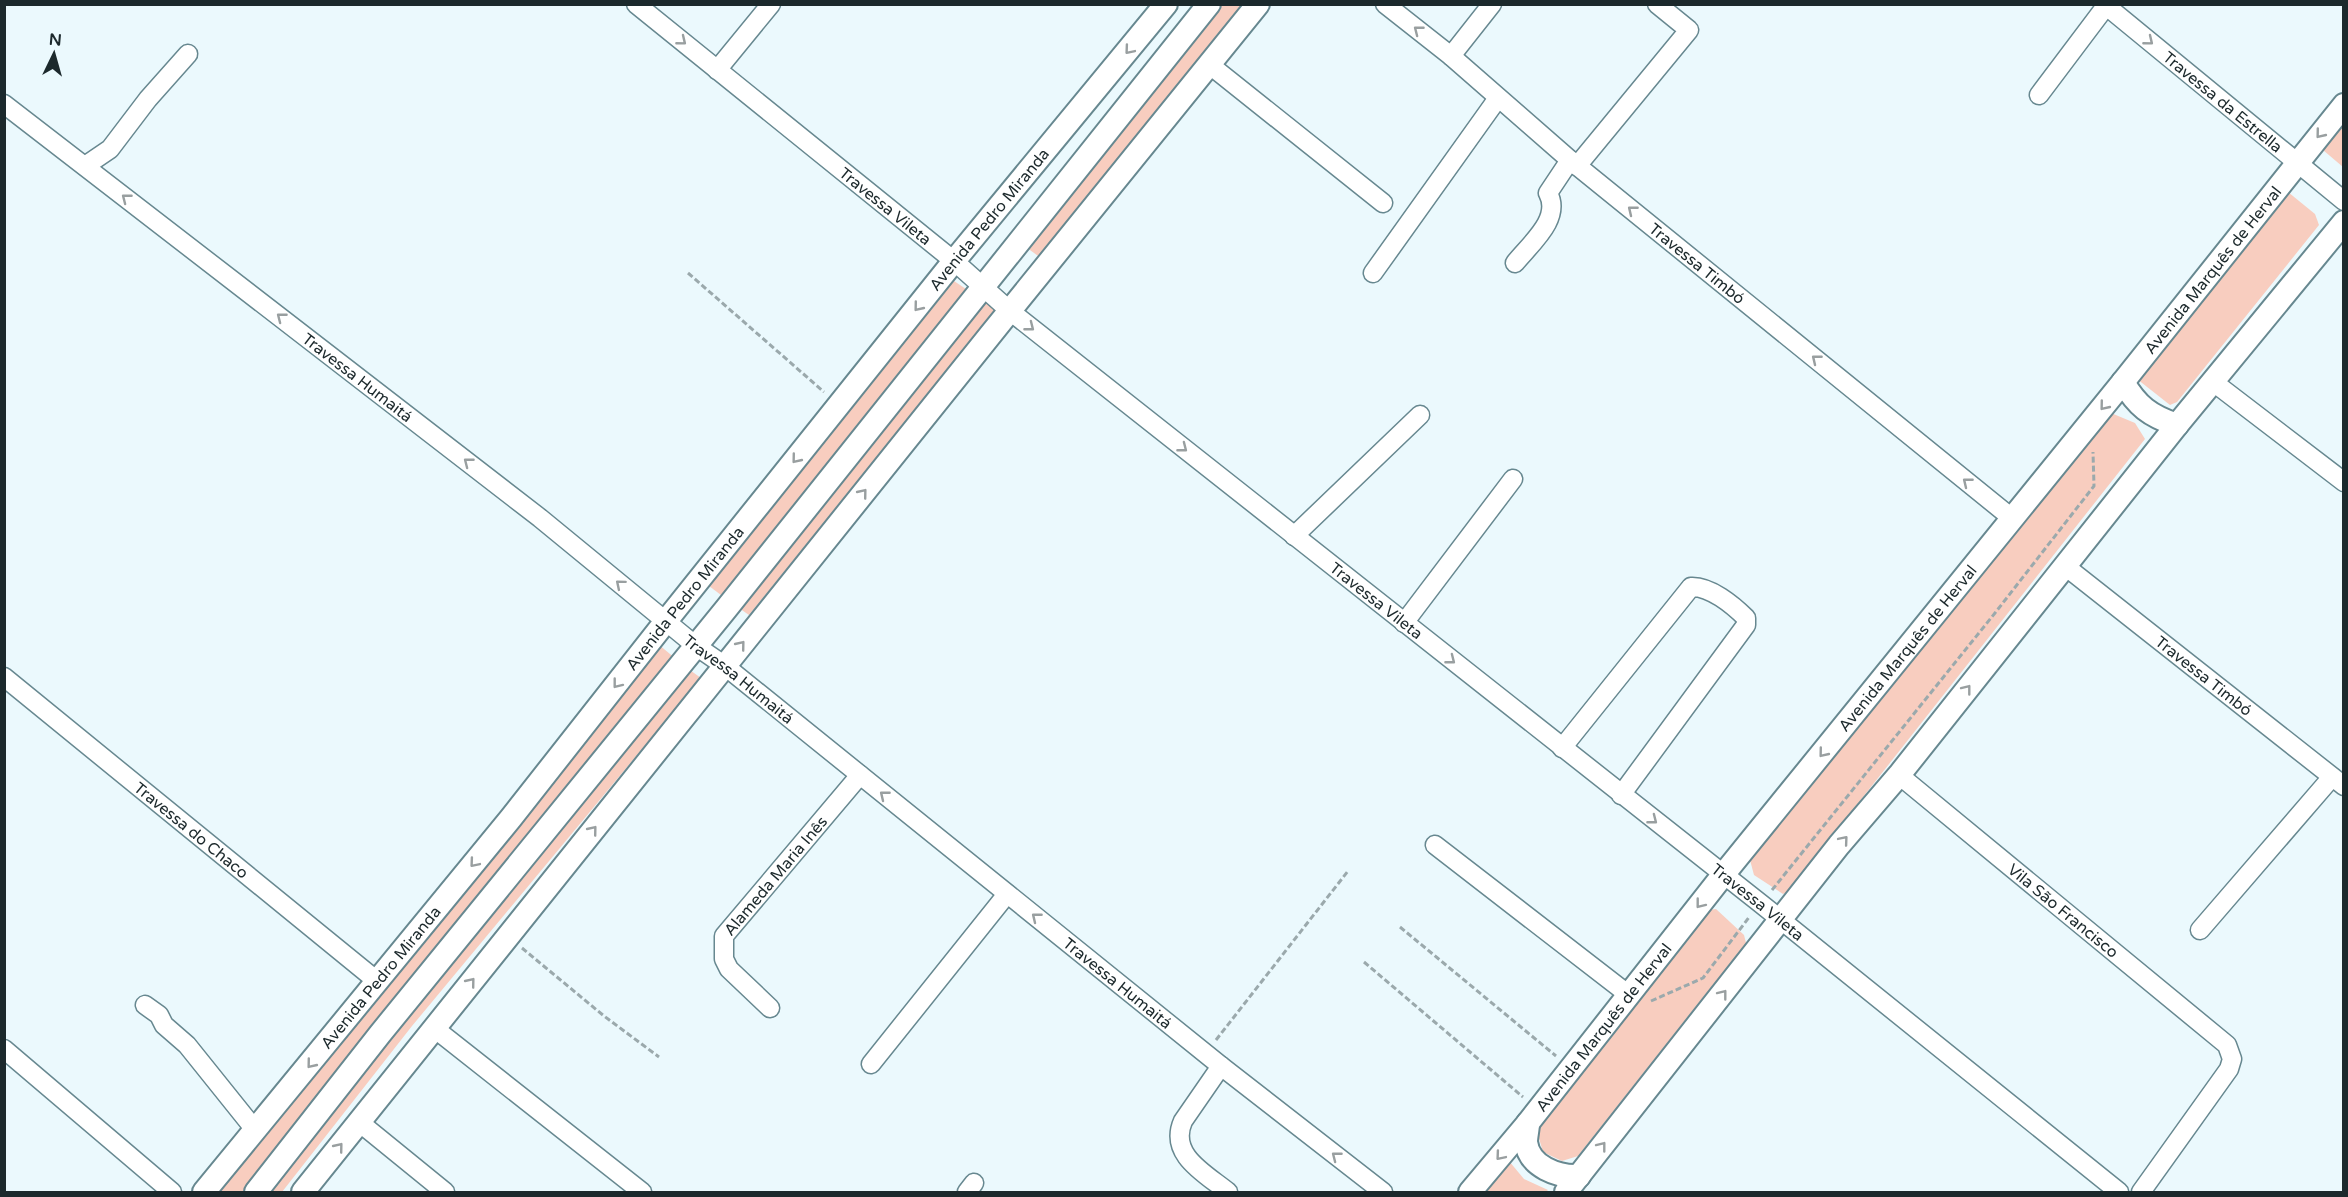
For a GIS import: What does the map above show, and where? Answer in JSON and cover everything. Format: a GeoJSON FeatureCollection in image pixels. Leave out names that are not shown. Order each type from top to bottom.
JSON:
{"type":"FeatureCollection","features":[{"type":"Feature","properties":{"kind":"main road","name":"Avenida Pedro Miranda"},"geometry":{"type":"LineString","coordinates":[[204,1192],[354,1012],[954,261],[1166,4]]}},
{"type":"Feature","properties":{"kind":"main road","name":"Avenida Pedro Miranda"},"geometry":{"type":"LineString","coordinates":[[256,1192],[380,1034],[696,646],[1209,4]]}},
{"type":"Feature","properties":{"kind":"main road"},"geometry":{"type":"LineString","coordinates":[[303,1192],[1258,4]]}},
{"type":"Feature","properties":{"kind":"main road","name":"Avenida Marquês de Herval"},"geometry":{"type":"LineString","coordinates":[[1470,1192],[1571,1069],[1723,875],[2013,519],[2343,105]]}},
{"type":"Feature","properties":{"kind":"main road"},"geometry":{"type":"LineString","coordinates":[[1572,1184],[1839,845],[1899,775],[2212,381],[2343,222]]}},
{"type":"Feature","properties":{"kind":"main road"},"geometry":{"type":"LineString","coordinates":[[2123,382],[2133,399],[2142,407],[2164,421],[2177,425]]}},
{"type":"Feature","properties":{"kind":"main road"},"geometry":{"type":"LineString","coordinates":[[1533,1116],[1526,1142],[1530,1154],[1552,1172],[1569,1176],[1572,1184]]}},
{"type":"Feature","properties":{"kind":"street","name":"Travessa Vileta"},"geometry":{"type":"LineString","coordinates":[[636,4],[954,261],[1010,311],[1760,903],[2120,1192]]}},
{"type":"Feature","properties":{"kind":"street"},"geometry":{"type":"LineString","coordinates":[[717,70],[771,4]]}},
{"type":"Feature","properties":{"kind":"street","name":"Travessa Timbó"},"geometry":{"type":"LineString","coordinates":[[1385,4],[1451,56],[1574,163],[2013,519]]}},
{"type":"Feature","properties":{"kind":"street"},"geometry":{"type":"LineString","coordinates":[[1451,56],[1492,4]]}},
{"type":"Feature","properties":{"kind":"street"},"geometry":{"type":"LineString","coordinates":[[1515,262],[1551,216],[1548,193],[1689,30],[1657,4]]}},
{"type":"Feature","properties":{"kind":"street"},"geometry":{"type":"LineString","coordinates":[[2039,95],[2105,5]]}},
{"type":"Feature","properties":{"kind":"street","name":"Travessa da Estrella"},"geometry":{"type":"LineString","coordinates":[[2105,5],[2343,201]]}},
{"type":"Feature","properties":{"kind":"street"},"geometry":{"type":"LineString","coordinates":[[85,166],[110,149],[148,99],[188,54]]}},
{"type":"Feature","properties":{"kind":"street"},"geometry":{"type":"LineString","coordinates":[[1210,64],[1383,203]]}},
{"type":"Feature","properties":{"kind":"street"},"geometry":{"type":"LineString","coordinates":[[1373,273],[1498,98]]}},
{"type":"Feature","properties":{"kind":"street","name":"Travessa Humaitá"},"geometry":{"type":"LineString","coordinates":[[4,104],[540,518],[696,646],[725,666],[1221,1066],[1383,1192]]}},
{"type":"Feature","properties":{"kind":"street"},"geometry":{"type":"LineString","coordinates":[[2212,381],[2343,482]]}},
{"type":"Feature","properties":{"kind":"street"},"geometry":{"type":"LineString","coordinates":[[1294,536],[1420,415]]}},
{"type":"Feature","properties":{"kind":"street"},"geometry":{"type":"LineString","coordinates":[[1404,623],[1513,479]]}},
{"type":"Feature","properties":{"kind":"street","name":"Travessa Timbó"},"geometry":{"type":"LineString","coordinates":[[2065,566],[2338,781]]}},
{"type":"Feature","properties":{"kind":"street"},"geometry":{"type":"LineString","coordinates":[[1562,748],[1691,587],[1708,590],[1741,612],[1746,618],[1746,625],[1621,795]]}},
{"type":"Feature","properties":{"kind":"street","name":"Travessa do Chaco"},"geometry":{"type":"LineString","coordinates":[[4,677],[377,981]]}},
{"type":"Feature","properties":{"kind":"street","name":"Alameda Maria Inês"},"geometry":{"type":"LineString","coordinates":[[770,1008],[729,969],[724,959],[724,936],[860,775]]}},
{"type":"Feature","properties":{"kind":"street","name":"Vila São Francisco"},"geometry":{"type":"LineString","coordinates":[[1899,775],[2227,1045],[2232,1059],[2229,1069],[2142,1192]]}},
{"type":"Feature","properties":{"kind":"street"},"geometry":{"type":"LineString","coordinates":[[2200,930],[2338,781]]}},
{"type":"Feature","properties":{"kind":"street"},"geometry":{"type":"LineString","coordinates":[[1434,845],[1629,995]]}},
{"type":"Feature","properties":{"kind":"street"},"geometry":{"type":"LineString","coordinates":[[871,1064],[1007,894]]}},
{"type":"Feature","properties":{"kind":"street"},"geometry":{"type":"LineString","coordinates":[[145,1005],[159,1015],[164,1025],[188,1045],[256,1131]]}},
{"type":"Feature","properties":{"kind":"street"},"geometry":{"type":"LineString","coordinates":[[434,1028],[642,1192]]}},
{"type":"Feature","properties":{"kind":"street"},"geometry":{"type":"LineString","coordinates":[[4,1049],[172,1192]]}},
{"type":"Feature","properties":{"kind":"street"},"geometry":{"type":"LineString","coordinates":[[1221,1066],[1183,1121],[1179,1130],[1179,1144],[1184,1156],[1228,1192]]}},
{"type":"Feature","properties":{"kind":"street"},"geometry":{"type":"LineString","coordinates":[[359,1122],[445,1192]]}},
{"type":"Feature","properties":{"kind":"path"},"geometry":{"type":"LineString","coordinates":[[688,273],[839,406]]}},
{"type":"Feature","properties":{"kind":"path"},"geometry":{"type":"LineString","coordinates":[[1651,1001],[1703,978],[1760,903],[1810,844],[2094,486],[2093,441]]}},
{"type":"Feature","properties":{"kind":"path"},"geometry":{"type":"LineString","coordinates":[[1215,1041],[1348,871]]}},
{"type":"Feature","properties":{"kind":"path"},"geometry":{"type":"LineString","coordinates":[[1400,927],[1571,1069]]}},
{"type":"Feature","properties":{"kind":"path"},"geometry":{"type":"LineString","coordinates":[[508,936],[604,1016],[659,1057]]}},
{"type":"Feature","properties":{"kind":"path"},"geometry":{"type":"LineString","coordinates":[[1364,963],[1533,1116]]}},
{"type":"Feature","properties":{"kind":"shaded area"},"geometry":{"type":"Polygon","coordinates":[[[1217,5],[1244,5],[1041,258],[1023,245],[1217,5]]]}},
{"type":"Feature","properties":{"kind":"shaded area"},"geometry":{"type":"Polygon","coordinates":[[[2343,116],[2343,167],[2323,150],[2322,143],[2343,116]]]}},
{"type":"Feature","properties":{"kind":"shaded area"},"geometry":{"type":"Polygon","coordinates":[[[2288,192],[2315,214],[2319,225],[2177,402],[2170,405],[2137,379],[2288,192]]]}},
{"type":"Feature","properties":{"kind":"shaded area"},"geometry":{"type":"Polygon","coordinates":[[[948,277],[969,291],[725,598],[705,583],[948,277]]]}},
{"type":"Feature","properties":{"kind":"shaded area"},"geometry":{"type":"Polygon","coordinates":[[[982,297],[996,310],[749,615],[736,606],[982,297]]]}},
{"type":"Feature","properties":{"kind":"shaded area"},"geometry":{"type":"Polygon","coordinates":[[[2111,413],[2135,423],[2145,439],[1789,891],[1783,894],[1754,875],[1750,860],[2111,413]]]}},
{"type":"Feature","properties":{"kind":"shaded area"},"geometry":{"type":"Polygon","coordinates":[[[658,644],[676,659],[242,1192],[216,1192],[658,644]]]}},
{"type":"Feature","properties":{"kind":"shaded area"},"geometry":{"type":"Polygon","coordinates":[[[687,668],[701,678],[412,1026],[282,1192],[260,1192],[687,668]]]}},
{"type":"Feature","properties":{"kind":"shaded area"},"geometry":{"type":"Polygon","coordinates":[[[1716,909],[1744,935],[1746,943],[1578,1156],[1562,1161],[1543,1152],[1536,1128],[1709,910],[1716,909]]]}},
{"type":"Feature","properties":{"kind":"shaded area"},"geometry":{"type":"Polygon","coordinates":[[[1509,1161],[1524,1179],[1548,1190],[1546,1192],[1482,1192],[1509,1161]]]}}]}
